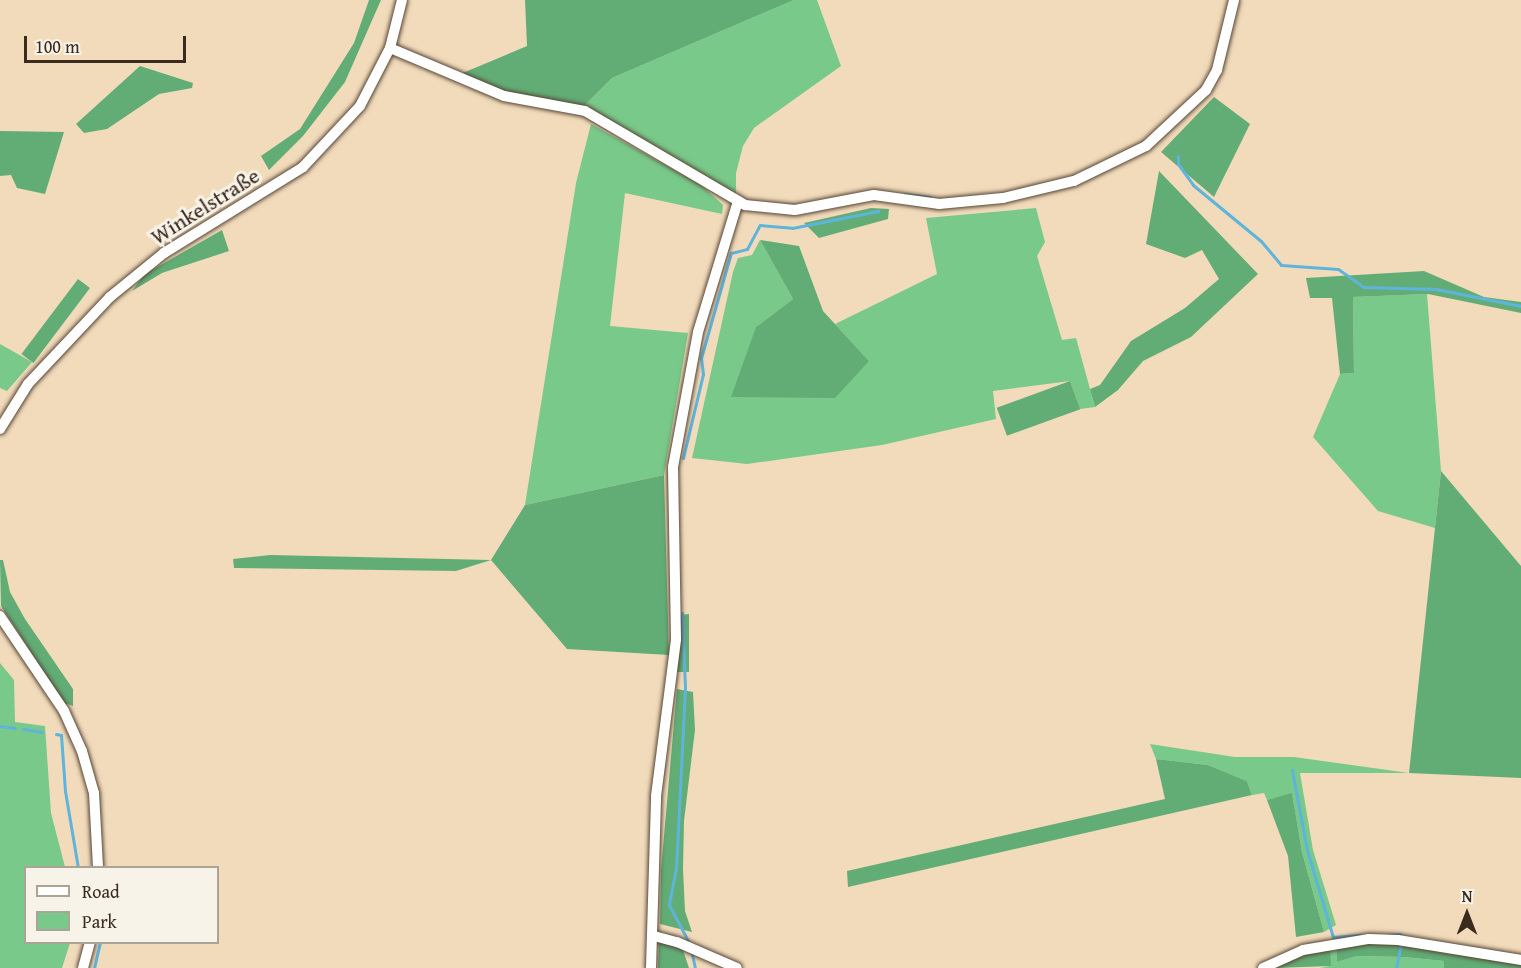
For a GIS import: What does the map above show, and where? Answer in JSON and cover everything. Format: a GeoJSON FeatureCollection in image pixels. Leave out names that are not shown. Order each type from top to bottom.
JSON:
{"type":"FeatureCollection","features":[{"type":"Feature","properties":{"kind":"street","name":"Winkelstraße"},"geometry":{"type":"LineString","coordinates":[[0,429],[28,384],[110,297],[164,254],[303,167],[360,106],[390,48],[402,0]]}},
{"type":"Feature","properties":{"kind":"street"},"geometry":{"type":"LineString","coordinates":[[390,48],[504,96],[585,111],[738,201],[795,210],[874,195],[939,204],[1003,198],[1074,181],[1146,146],[1206,90],[1217,70],[1234,0]]}},
{"type":"Feature","properties":{"kind":"street"},"geometry":{"type":"LineString","coordinates":[[651,968],[654,936],[656,796],[676,639],[673,467],[698,332],[738,201]]}},
{"type":"Feature","properties":{"kind":"street"},"geometry":{"type":"LineString","coordinates":[[0,616],[64,711],[82,751],[94,793],[98,866]]}},
{"type":"Feature","properties":{"kind":"street"},"geometry":{"type":"LineString","coordinates":[[654,936],[677,942],[737,968]]}},
{"type":"Feature","properties":{"kind":"street"},"geometry":{"type":"LineString","coordinates":[[1263,968],[1303,950],[1368,939],[1398,940],[1521,960]]}},
{"type":"Feature","properties":{"kind":"street"},"geometry":{"type":"LineString","coordinates":[[83,968],[89,944]]}},
{"type":"Feature","properties":{"kind":"green space"},"geometry":{"type":"Polygon","coordinates":[[[369,0],[381,0],[345,82],[303,136],[269,170],[261,156],[300,129],[354,43],[369,0]]]}},
{"type":"Feature","properties":{"kind":"green space"},"geometry":{"type":"Polygon","coordinates":[[[525,0],[794,0],[612,78],[584,106],[503,93],[458,75],[527,46],[525,0]]]}},
{"type":"Feature","properties":{"kind":"green space"},"geometry":{"type":"Polygon","coordinates":[[[794,0],[817,0],[841,66],[754,128],[743,146],[736,173],[736,196],[584,106],[612,78],[794,0]]]}},
{"type":"Feature","properties":{"kind":"green space"},"geometry":{"type":"Polygon","coordinates":[[[140,66],[193,83],[192,88],[159,94],[107,129],[84,133],[76,124],[140,66]]]}},
{"type":"Feature","properties":{"kind":"green space"},"geometry":{"type":"Polygon","coordinates":[[[1214,97],[1250,124],[1214,197],[1161,152],[1214,97]]]}},
{"type":"Feature","properties":{"kind":"green space"},"geometry":{"type":"Polygon","coordinates":[[[591,124],[701,185],[723,205],[722,214],[625,193],[610,326],[688,333],[664,475],[525,505],[576,183],[591,124]]]}},
{"type":"Feature","properties":{"kind":"green space"},"geometry":{"type":"Polygon","coordinates":[[[0,131],[64,132],[45,194],[17,188],[11,175],[0,176],[0,131]]]}},
{"type":"Feature","properties":{"kind":"green space"},"geometry":{"type":"Polygon","coordinates":[[[1159,171],[1258,274],[1191,337],[1143,361],[1118,390],[1095,407],[1090,389],[1100,385],[1131,341],[1185,308],[1219,279],[1202,250],[1185,258],[1146,244],[1159,171]]]}},
{"type":"Feature","properties":{"kind":"green space"},"geometry":{"type":"Polygon","coordinates":[[[871,208],[889,209],[888,219],[819,238],[804,223],[871,208]]]}},
{"type":"Feature","properties":{"kind":"green space"},"geometry":{"type":"Polygon","coordinates":[[[1036,208],[1045,242],[1037,256],[1062,340],[1076,338],[1095,407],[1080,409],[1070,381],[993,391],[996,419],[882,445],[747,464],[692,458],[733,272],[738,258],[752,255],[760,240],[793,299],[756,327],[869,361],[835,324],[937,274],[926,218],[1036,208]]]}},
{"type":"Feature","properties":{"kind":"green space"},"geometry":{"type":"Polygon","coordinates":[[[222,230],[229,251],[162,273],[132,291],[145,274],[222,230]]]}},
{"type":"Feature","properties":{"kind":"green space"},"geometry":{"type":"Polygon","coordinates":[[[760,240],[799,246],[823,311],[869,361],[835,398],[731,397],[756,327],[793,299],[760,240]]]}},
{"type":"Feature","properties":{"kind":"green space"},"geometry":{"type":"Polygon","coordinates":[[[1424,271],[1484,297],[1521,302],[1521,313],[1428,294],[1353,297],[1354,373],[1340,374],[1332,298],[1310,298],[1306,278],[1424,271]]]}},
{"type":"Feature","properties":{"kind":"green space"},"geometry":{"type":"Polygon","coordinates":[[[78,279],[90,288],[33,363],[21,354],[78,279]]]}},
{"type":"Feature","properties":{"kind":"green space"},"geometry":{"type":"Polygon","coordinates":[[[1427,294],[1441,471],[1435,528],[1378,511],[1313,437],[1340,374],[1354,373],[1353,297],[1427,294]]]}},
{"type":"Feature","properties":{"kind":"green space"},"geometry":{"type":"Polygon","coordinates":[[[0,344],[32,362],[7,391],[0,388],[0,344]]]}},
{"type":"Feature","properties":{"kind":"green space"},"geometry":{"type":"Polygon","coordinates":[[[1070,381],[1080,409],[1007,436],[997,408],[1070,381]]]}},
{"type":"Feature","properties":{"kind":"green space"},"geometry":{"type":"Polygon","coordinates":[[[1441,471],[1521,566],[1521,778],[1409,773],[1441,471]]]}},
{"type":"Feature","properties":{"kind":"green space"},"geometry":{"type":"Polygon","coordinates":[[[664,475],[669,655],[567,649],[491,560],[525,505],[664,475]]]}},
{"type":"Feature","properties":{"kind":"green space"},"geometry":{"type":"Polygon","coordinates":[[[270,555],[491,560],[456,571],[234,568],[233,559],[270,555]]]}},
{"type":"Feature","properties":{"kind":"green space"},"geometry":{"type":"Polygon","coordinates":[[[0,560],[3,560],[10,592],[25,619],[73,689],[73,706],[64,703],[1,606],[0,560]]]}},
{"type":"Feature","properties":{"kind":"green space"},"geometry":{"type":"Polygon","coordinates":[[[689,614],[689,672],[677,672],[679,615],[689,614]]]}},
{"type":"Feature","properties":{"kind":"green space"},"geometry":{"type":"Polygon","coordinates":[[[0,663],[14,680],[15,722],[45,726],[51,813],[65,866],[24,866],[24,944],[70,944],[62,968],[0,968],[0,663]]]}},
{"type":"Feature","properties":{"kind":"green space"},"geometry":{"type":"Polygon","coordinates":[[[677,689],[693,692],[695,730],[684,821],[683,869],[685,911],[692,932],[660,924],[661,870],[677,689]]]}},
{"type":"Feature","properties":{"kind":"green space"},"geometry":{"type":"Polygon","coordinates":[[[1150,744],[1235,757],[1294,757],[1409,773],[1300,773],[1313,850],[1336,925],[1324,932],[1302,852],[1292,794],[1267,800],[1264,793],[1252,795],[1247,781],[1208,765],[1156,759],[1150,744]]]}},
{"type":"Feature","properties":{"kind":"green space"},"geometry":{"type":"Polygon","coordinates":[[[1156,759],[1208,765],[1247,781],[1252,795],[848,887],[847,871],[1165,799],[1156,759]]]}},
{"type":"Feature","properties":{"kind":"green space"},"geometry":{"type":"Polygon","coordinates":[[[1292,793],[1302,852],[1324,932],[1296,937],[1288,856],[1267,800],[1292,793]]]}},
{"type":"Feature","properties":{"kind":"green space"},"geometry":{"type":"Polygon","coordinates":[[[659,941],[682,947],[689,968],[658,968],[659,941]]]}},
{"type":"Feature","properties":{"kind":"green space"},"geometry":{"type":"Polygon","coordinates":[[[1362,943],[1404,945],[1521,963],[1521,968],[1444,968],[1444,961],[1403,957],[1357,956],[1337,962],[1336,947],[1362,943]]]}},
{"type":"Feature","properties":{"kind":"green space"},"geometry":{"type":"Polygon","coordinates":[[[1336,947],[1337,962],[1357,956],[1403,957],[1444,961],[1444,968],[1320,968],[1330,966],[1330,948],[1336,947]]]}},
{"type":"Feature","properties":{"kind":"green space"},"geometry":{"type":"Polygon","coordinates":[[[1330,948],[1331,966],[1275,968],[1305,954],[1330,948]]]}},
{"type":"Feature","properties":{"kind":"waterway"},"geometry":{"type":"LineString","coordinates":[[1178,156],[1178,164],[1193,185],[1261,241],[1281,265],[1338,269],[1364,287],[1436,289],[1521,306]]}},
{"type":"Feature","properties":{"kind":"waterway"},"geometry":{"type":"LineString","coordinates":[[905,194],[930,197]]}},
{"type":"Feature","properties":{"kind":"waterway"},"geometry":{"type":"LineString","coordinates":[[683,458],[703,374],[701,358],[731,253],[747,249],[760,225],[792,228],[878,211]]}},
{"type":"Feature","properties":{"kind":"waterway"},"geometry":{"type":"LineString","coordinates":[[682,613],[685,687],[676,868],[669,905],[688,940]]}},
{"type":"Feature","properties":{"kind":"waterway"},"geometry":{"type":"LineString","coordinates":[[0,726],[15,728]]}},
{"type":"Feature","properties":{"kind":"waterway"},"geometry":{"type":"LineString","coordinates":[[23,729],[42,732]]}},
{"type":"Feature","properties":{"kind":"waterway"},"geometry":{"type":"LineString","coordinates":[[56,734],[61,735],[65,791],[78,866]]}},
{"type":"Feature","properties":{"kind":"waterway"},"geometry":{"type":"LineString","coordinates":[[1292,770],[1307,850],[1333,937],[1360,935]]}},
{"type":"Feature","properties":{"kind":"waterway"},"geometry":{"type":"LineString","coordinates":[[1387,935],[1400,934]]}},
{"type":"Feature","properties":{"kind":"waterway"},"geometry":{"type":"LineString","coordinates":[[94,968],[100,944]]}},
{"type":"Feature","properties":{"kind":"waterway"},"geometry":{"type":"LineString","coordinates":[[1396,968],[1401,945]]}},
{"type":"Feature","properties":{"kind":"waterway"},"geometry":{"type":"LineString","coordinates":[[692,954],[695,968]]}}]}
